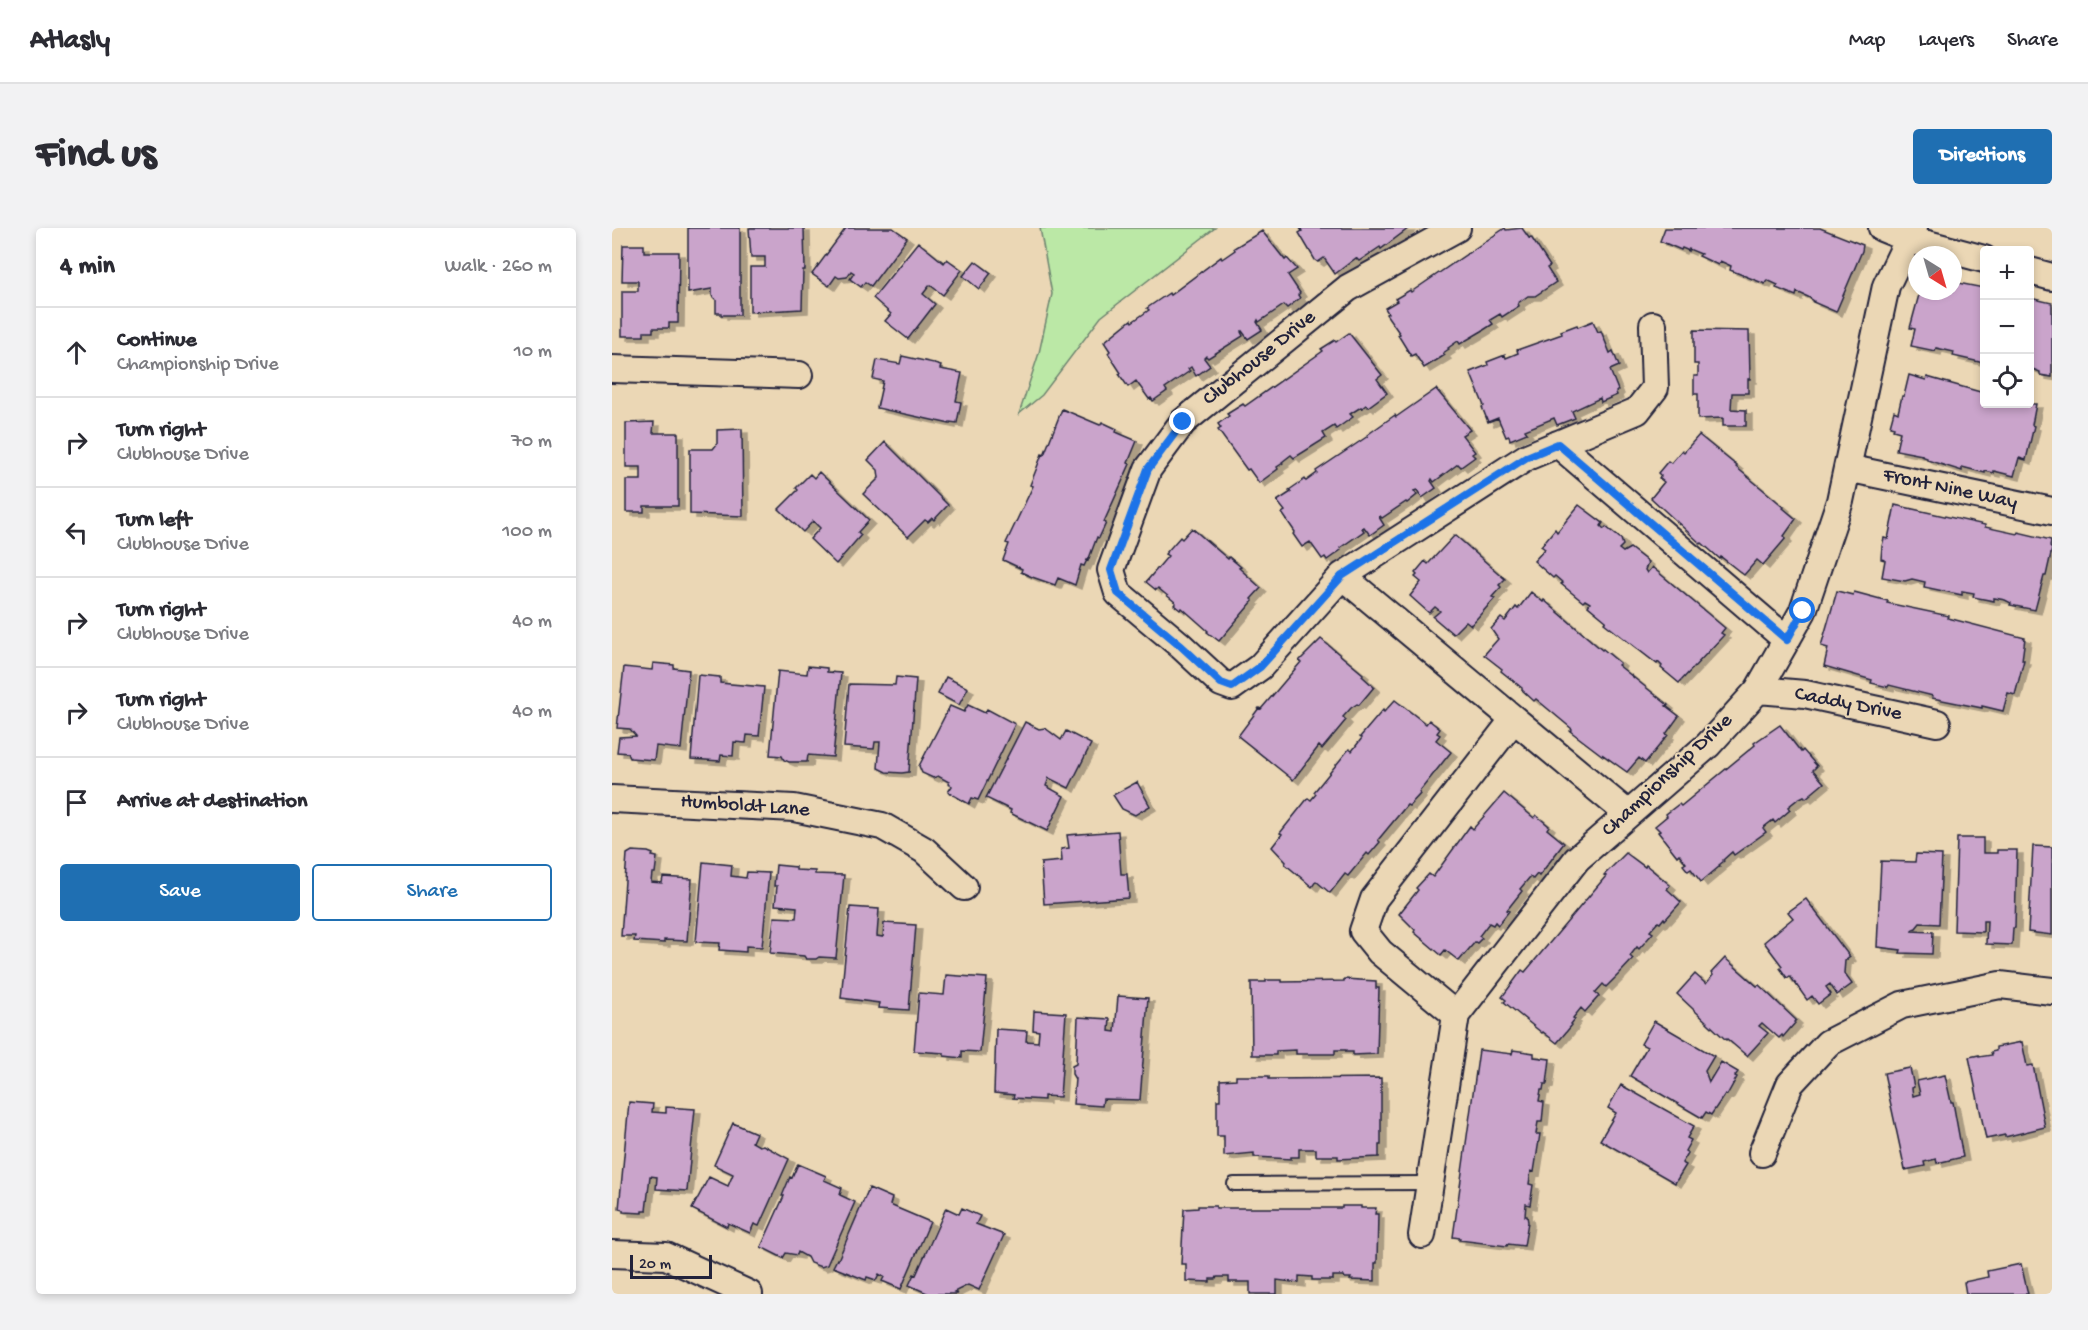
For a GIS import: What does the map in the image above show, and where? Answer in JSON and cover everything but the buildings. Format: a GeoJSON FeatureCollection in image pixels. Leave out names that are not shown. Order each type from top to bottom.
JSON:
{"type":"FeatureCollection","features":[{"type":"Feature","properties":{"kind":"street","name":"Clubhouse Drive"},"geometry":{"type":"LineString","coordinates":[[1457,228],[1348,288],[1183,422],[1148,469],[1111,570],[1118,593],[1221,683],[1232,687],[1260,667],[1342,576],[1527,457],[1637,411],[1655,388],[1653,325]]}},
{"type":"Feature","properties":{"kind":"street"},"geometry":{"type":"LineString","coordinates":[[1882,228],[1912,233],[1980,258]]}},
{"type":"Feature","properties":{"kind":"street","name":"Championship Drive"},"geometry":{"type":"LineString","coordinates":[[1422,1235],[1456,1015],[1578,859],[1708,745],[1758,690],[1803,611],[1840,501],[1886,286],[1912,233]]}},
{"type":"Feature","properties":{"kind":"street"},"geometry":{"type":"LineString","coordinates":[[2034,272],[2052,277]]}},
{"type":"Feature","properties":{"kind":"street"},"geometry":{"type":"LineString","coordinates":[[612,369],[799,375]]}},
{"type":"Feature","properties":{"kind":"street"},"geometry":{"type":"LineString","coordinates":[[1558,444],[1787,640]]}},
{"type":"Feature","properties":{"kind":"street","name":"Front Nine Way"},"geometry":{"type":"LineString","coordinates":[[1848,468],[2052,511]]}},
{"type":"Feature","properties":{"kind":"street"},"geometry":{"type":"LineString","coordinates":[[1342,576],[1628,814]]}},
{"type":"Feature","properties":{"kind":"street","name":"Caddy Drive"},"geometry":{"type":"LineString","coordinates":[[1758,690],[1805,694],[1937,723]]}},
{"type":"Feature","properties":{"kind":"street"},"geometry":{"type":"LineString","coordinates":[[1456,1015],[1380,952],[1363,931],[1374,899],[1514,719]]}},
{"type":"Feature","properties":{"kind":"street","name":"Humboldt Lane"},"geometry":{"type":"LineString","coordinates":[[612,799],[794,808],[882,826],[924,850],[964,887]]}},
{"type":"Feature","properties":{"kind":"street"},"geometry":{"type":"LineString","coordinates":[[1762,1153],[1790,1084],[1828,1043],[1902,1005],[2000,985],[2052,992]]}},
{"type":"Feature","properties":{"kind":"street"},"geometry":{"type":"LineString","coordinates":[[612,1254],[666,1256],[748,1294]]}},
{"type":"Feature","properties":{"kind":"lane"},"geometry":{"type":"LineString","coordinates":[[1234,1184],[1431,1183]]}},
{"type":"Feature","properties":{"kind":"green space"},"geometry":{"type":"Polygon","coordinates":[[[1040,228],[1215,228],[1101,317],[1042,395],[1019,414],[1039,353],[1052,294],[1040,228]]]}},
{"type":"Feature","properties":{"kind":"route"},"geometry":{"type":"LineString","coordinates":[[1183,422],[1148,469],[1111,570],[1118,593],[1221,683],[1232,687],[1260,667],[1342,576],[1527,457],[1558,444],[1787,640],[1803,611]]}}]}
